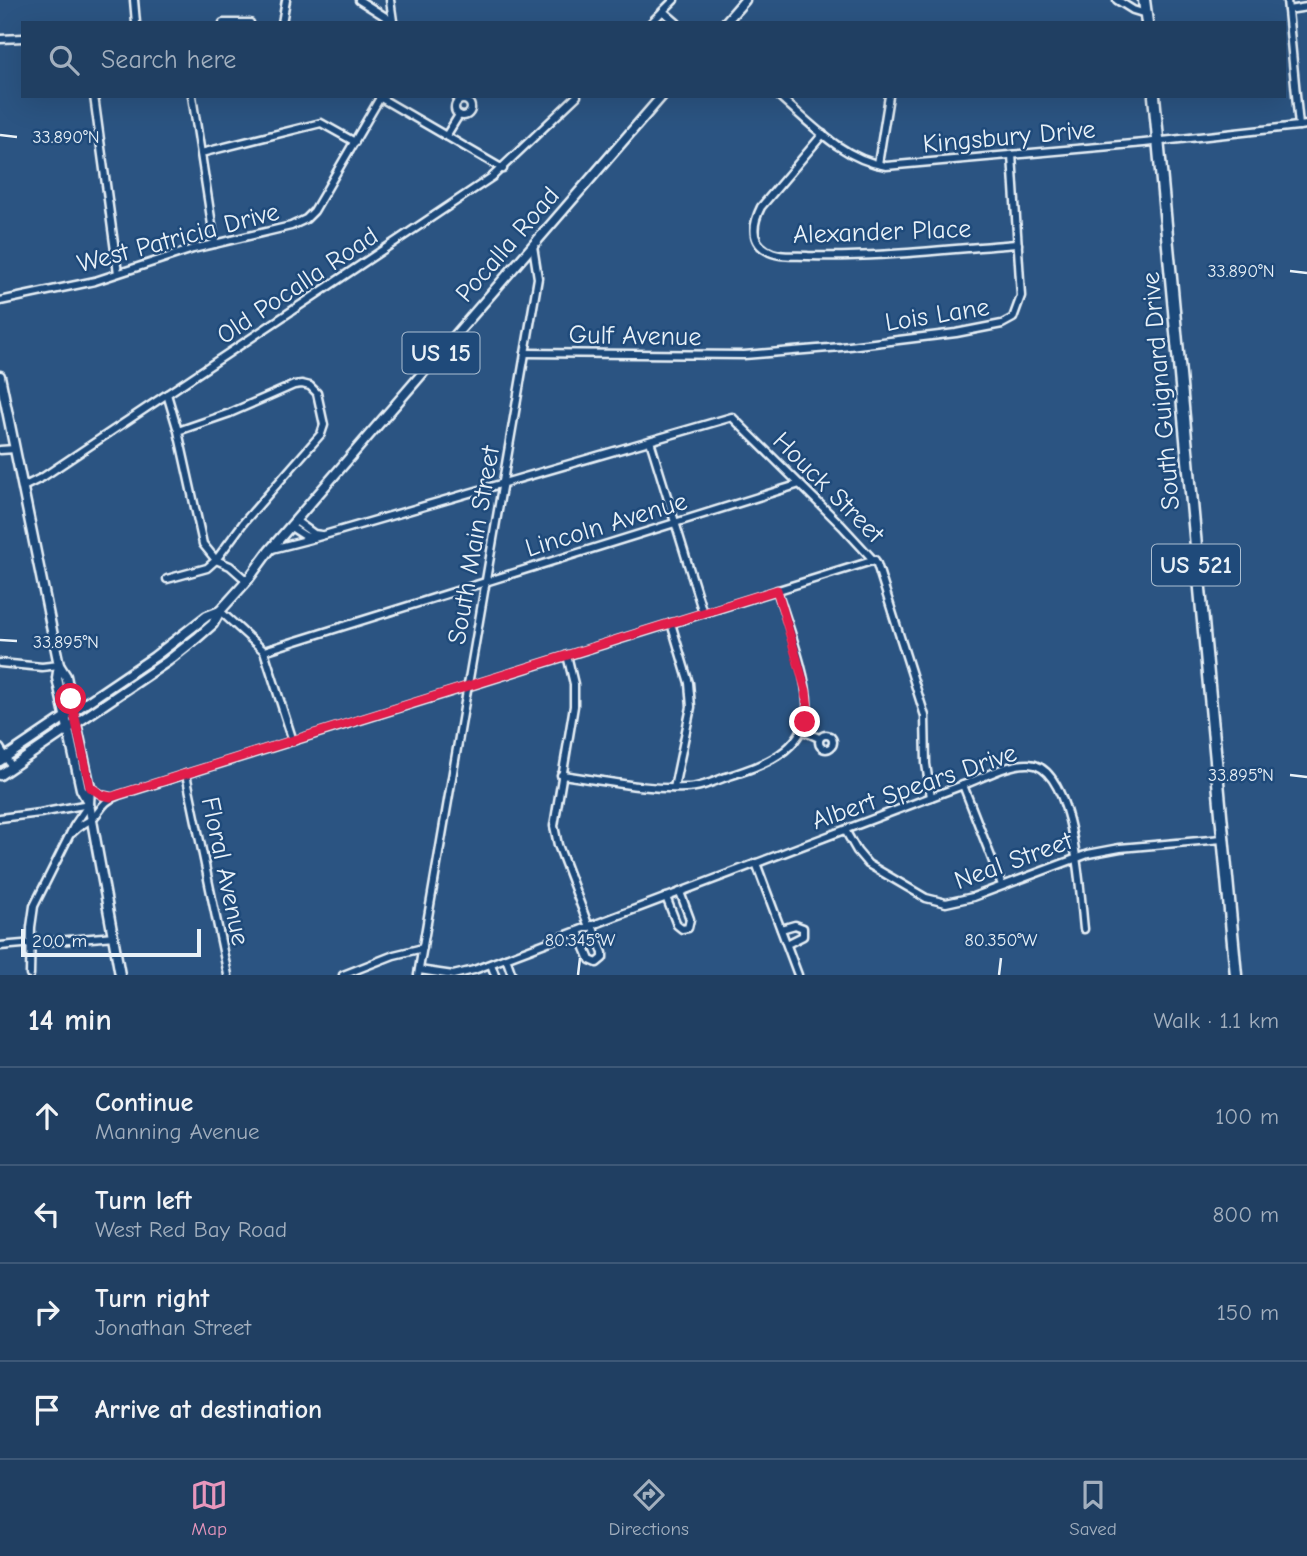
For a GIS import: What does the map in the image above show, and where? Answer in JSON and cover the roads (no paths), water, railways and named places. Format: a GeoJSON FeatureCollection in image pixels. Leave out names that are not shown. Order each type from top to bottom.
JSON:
{"type":"FeatureCollection","features":[{"type":"Feature","properties":{"kind":"highway"},"geometry":{"type":"LineString","coordinates":[[1144,0],[1146,18]]}},
{"type":"Feature","properties":{"kind":"highway","name":"South Guignard Drive"},"geometry":{"type":"LineString","coordinates":[[1154,98],[1236,975]]}},
{"type":"Feature","properties":{"kind":"main road"},"geometry":{"type":"LineString","coordinates":[[727,21],[745,0]]}},
{"type":"Feature","properties":{"kind":"main road","name":"Pocalla Road"},"geometry":{"type":"LineString","coordinates":[[68,729],[181,651],[213,624],[220,611],[272,548],[660,98]]}},
{"type":"Feature","properties":{"kind":"main road"},"geometry":{"type":"LineString","coordinates":[[0,376],[59,665],[57,678],[81,789],[89,804]]}},
{"type":"Feature","properties":{"kind":"main road","name":"Pocalla Road"},"geometry":{"type":"LineString","coordinates":[[74,711],[174,643],[207,616],[220,611]]}},
{"type":"Feature","properties":{"kind":"main road"},"geometry":{"type":"LineString","coordinates":[[59,665],[66,676],[90,787],[89,804],[120,975]]}},
{"type":"Feature","properties":{"kind":"main road","name":"US 15"},"geometry":{"type":"LineString","coordinates":[[3,759],[74,711]]}},
{"type":"Feature","properties":{"kind":"main road","name":"US 15"},"geometry":{"type":"LineString","coordinates":[[0,775],[68,729]]}},
{"type":"Feature","properties":{"kind":"street"},"geometry":{"type":"LineString","coordinates":[[134,0],[136,21]]}},
{"type":"Feature","properties":{"kind":"street"},"geometry":{"type":"LineString","coordinates":[[282,21],[286,0]]}},
{"type":"Feature","properties":{"kind":"street"},"geometry":{"type":"LineString","coordinates":[[359,0],[391,21]]}},
{"type":"Feature","properties":{"kind":"street"},"geometry":{"type":"LineString","coordinates":[[390,0],[393,21]]}},
{"type":"Feature","properties":{"kind":"street"},"geometry":{"type":"LineString","coordinates":[[653,21],[674,0]]}},
{"type":"Feature","properties":{"kind":"street"},"geometry":{"type":"LineString","coordinates":[[1117,0],[1146,18]]}},
{"type":"Feature","properties":{"kind":"street"},"geometry":{"type":"LineString","coordinates":[[1287,0],[1299,126]]}},
{"type":"Feature","properties":{"kind":"street"},"geometry":{"type":"LineString","coordinates":[[1288,10],[1307,7]]}},
{"type":"Feature","properties":{"kind":"street"},"geometry":{"type":"LineString","coordinates":[[663,11],[675,21]]}},
{"type":"Feature","properties":{"kind":"street"},"geometry":{"type":"LineString","coordinates":[[0,39],[21,38]]}},
{"type":"Feature","properties":{"kind":"street"},"geometry":{"type":"LineString","coordinates":[[93,98],[118,273]]}},
{"type":"Feature","properties":{"kind":"street"},"geometry":{"type":"LineString","coordinates":[[192,98],[215,244]]}},
{"type":"Feature","properties":{"kind":"street","name":"West Patricia Drive"},"geometry":{"type":"LineString","coordinates":[[0,301],[118,273],[163,258],[291,226],[306,219],[319,204],[379,98]]}},
{"type":"Feature","properties":{"kind":"street"},"geometry":{"type":"LineString","coordinates":[[382,98],[503,169]]}},
{"type":"Feature","properties":{"kind":"street","name":"Old Pocalla Road"},"geometry":{"type":"LineString","coordinates":[[23,487],[43,477],[503,169],[575,98]]}},
{"type":"Feature","properties":{"kind":"street","name":"Kingsbury Drive"},"geometry":{"type":"LineString","coordinates":[[781,98],[822,134],[856,157],[878,164],[898,166],[1307,125]]}},
{"type":"Feature","properties":{"kind":"street"},"geometry":{"type":"LineString","coordinates":[[878,164],[889,98]]}},
{"type":"Feature","properties":{"kind":"street"},"geometry":{"type":"LineString","coordinates":[[446,136],[459,115]]}},
{"type":"Feature","properties":{"kind":"street"},"geometry":{"type":"LineString","coordinates":[[201,153],[321,123],[355,142]]}},
{"type":"Feature","properties":{"kind":"street","name":"Alexander Place"},"geometry":{"type":"LineString","coordinates":[[822,134],[772,192],[756,216],[755,235],[766,251],[790,256],[860,257],[1018,244]]}},
{"type":"Feature","properties":{"kind":"street","name":"Lois Lane"},"geometry":{"type":"LineString","coordinates":[[744,355],[956,333],[1009,321],[1017,313],[1021,296],[1012,155]]}},
{"type":"Feature","properties":{"kind":"street","name":"South Main Street"},"geometry":{"type":"LineString","coordinates":[[419,973],[538,278],[533,246]]}},
{"type":"Feature","properties":{"kind":"street","name":"Gulf Avenue"},"geometry":{"type":"LineString","coordinates":[[525,353],[744,355]]}},
{"type":"Feature","properties":{"kind":"street"},"geometry":{"type":"LineString","coordinates":[[167,579],[207,568],[216,560],[244,522],[321,434],[324,425],[319,400],[310,386],[298,384],[255,404],[178,431]]}},
{"type":"Feature","properties":{"kind":"street"},"geometry":{"type":"LineString","coordinates":[[167,394],[203,544],[216,560],[230,566],[247,581]]}},
{"type":"Feature","properties":{"kind":"street","name":"Houck Street"},"geometry":{"type":"LineString","coordinates":[[650,441],[732,417],[875,560],[925,716],[926,764],[931,797]]}},
{"type":"Feature","properties":{"kind":"street"},"geometry":{"type":"LineString","coordinates":[[272,548],[323,536],[650,441],[703,613]]}},
{"type":"Feature","properties":{"kind":"street"},"geometry":{"type":"LineString","coordinates":[[0,450],[15,449]]}},
{"type":"Feature","properties":{"kind":"street","name":"Lincoln Avenue"},"geometry":{"type":"LineString","coordinates":[[264,651],[800,484]]}},
{"type":"Feature","properties":{"kind":"street"},"geometry":{"type":"LineString","coordinates":[[293,524],[323,536]]}},
{"type":"Feature","properties":{"kind":"street"},"geometry":{"type":"LineString","coordinates":[[293,524],[305,536],[314,538]]}},
{"type":"Feature","properties":{"kind":"street"},"geometry":{"type":"LineString","coordinates":[[72,833],[79,825],[92,820],[100,806],[111,797],[875,560]]}},
{"type":"Feature","properties":{"kind":"street"},"geometry":{"type":"LineString","coordinates":[[561,775],[674,789],[694,787],[767,763],[787,748],[801,730],[808,708],[806,691],[777,590]]}},
{"type":"Feature","properties":{"kind":"street"},"geometry":{"type":"LineString","coordinates":[[220,611],[264,651],[293,741]]}},
{"type":"Feature","properties":{"kind":"street"},"geometry":{"type":"LineString","coordinates":[[671,623],[689,683],[691,707],[674,789]]}},
{"type":"Feature","properties":{"kind":"street"},"geometry":{"type":"LineString","coordinates":[[567,655],[575,691],[554,825],[555,834],[603,953],[603,958],[597,963],[590,960],[578,931]]}},
{"type":"Feature","properties":{"kind":"street"},"geometry":{"type":"LineString","coordinates":[[0,663],[42,667],[59,665]]}},
{"type":"Feature","properties":{"kind":"street"},"geometry":{"type":"LineString","coordinates":[[801,730],[819,738]]}},
{"type":"Feature","properties":{"kind":"street"},"geometry":{"type":"LineString","coordinates":[[0,748],[3,759],[12,767]]}},
{"type":"Feature","properties":{"kind":"street","name":"Albert Spears Drive"},"geometry":{"type":"LineString","coordinates":[[419,973],[453,975],[491,964],[963,785],[1027,764],[1039,766],[1054,782],[1062,798],[1072,830],[1084,929]]}},
{"type":"Feature","properties":{"kind":"street","name":"Floral Avenue"},"geometry":{"type":"LineString","coordinates":[[186,774],[228,975]]}},
{"type":"Feature","properties":{"kind":"street"},"geometry":{"type":"LineString","coordinates":[[963,785],[1002,885]]}},
{"type":"Feature","properties":{"kind":"street"},"geometry":{"type":"LineString","coordinates":[[90,787],[111,797]]}},
{"type":"Feature","properties":{"kind":"street"},"geometry":{"type":"LineString","coordinates":[[0,818],[89,804]]}},
{"type":"Feature","properties":{"kind":"street"},"geometry":{"type":"LineString","coordinates":[[30,975],[31,919],[40,892],[74,826],[89,804]]}},
{"type":"Feature","properties":{"kind":"street","name":"Neal Street"},"geometry":{"type":"LineString","coordinates":[[845,830],[868,864],[931,900],[946,903],[960,902],[1076,858],[1120,848],[1223,839]]}},
{"type":"Feature","properties":{"kind":"street"},"geometry":{"type":"LineString","coordinates":[[756,863],[798,975]]}},
{"type":"Feature","properties":{"kind":"street"},"geometry":{"type":"LineString","coordinates":[[666,897],[677,925],[682,929],[688,928],[690,919],[680,892]]}},
{"type":"Feature","properties":{"kind":"street"},"geometry":{"type":"LineString","coordinates":[[781,929],[794,925],[803,928],[803,936],[787,944]]}},
{"type":"Feature","properties":{"kind":"street"},"geometry":{"type":"LineString","coordinates":[[0,946],[114,936]]}},
{"type":"Feature","properties":{"kind":"street"},"geometry":{"type":"LineString","coordinates":[[343,975],[407,951],[423,948]]}},
{"type":"Feature","properties":{"kind":"street"},"geometry":{"type":"LineString","coordinates":[[506,958],[512,975]]}},
{"type":"Feature","properties":{"kind":"street"},"geometry":{"type":"LineString","coordinates":[[491,964],[495,975]]}}]}
